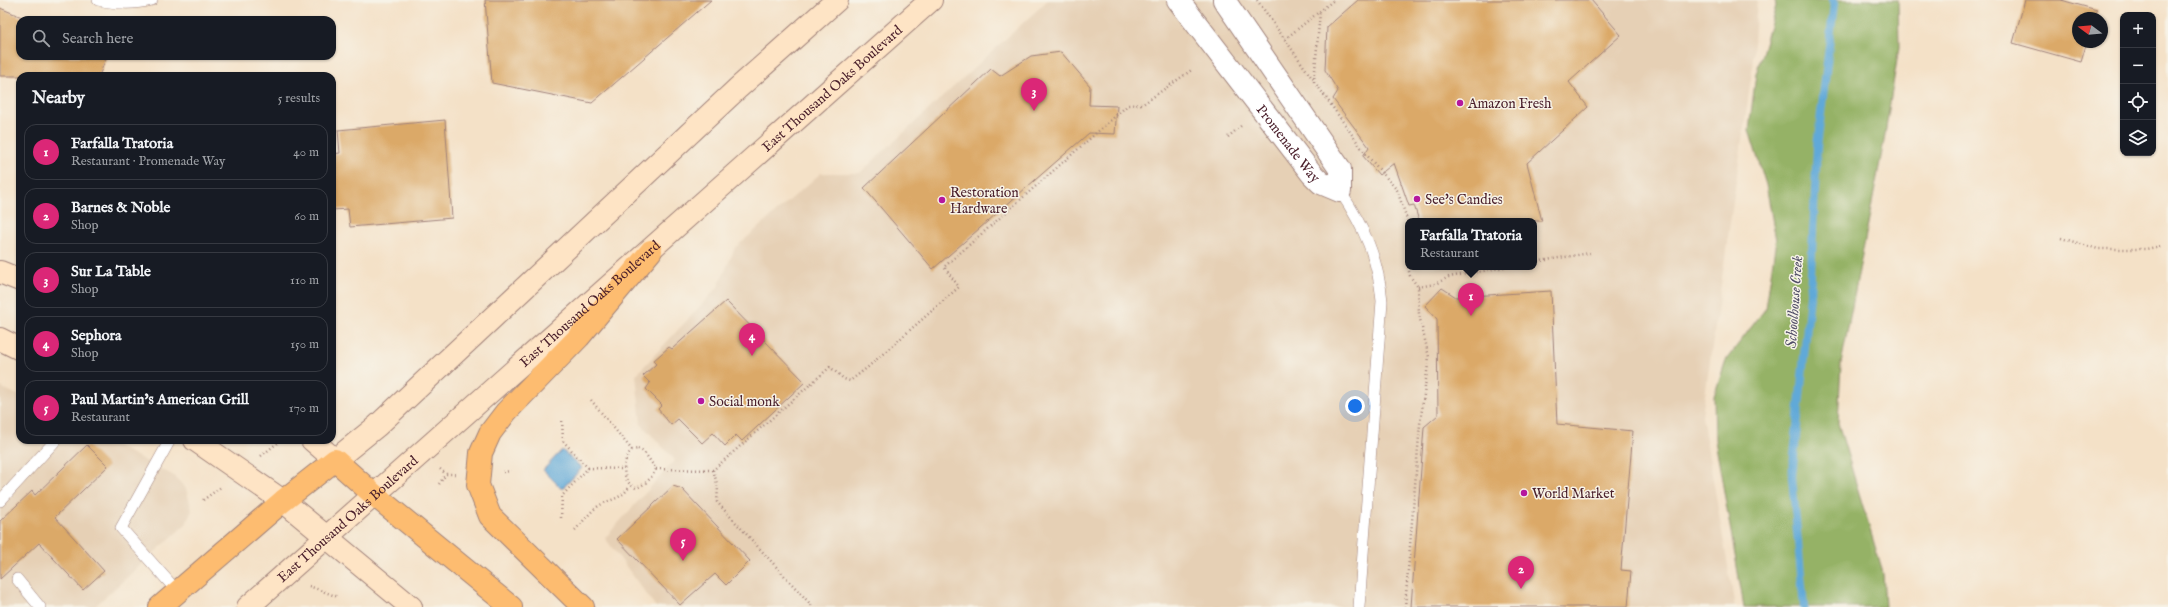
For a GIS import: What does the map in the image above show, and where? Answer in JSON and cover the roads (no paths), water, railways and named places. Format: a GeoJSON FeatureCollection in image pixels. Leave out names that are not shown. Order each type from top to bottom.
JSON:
{"type":"FeatureCollection","features":[{"type":"Feature","properties":{"kind":"main road"},"geometry":{"type":"LineString","coordinates":[[160,607],[283,501],[377,426],[738,88],[837,0]]}},
{"type":"Feature","properties":{"kind":"main road","name":"East Thousand Oaks Boulevard"},"geometry":{"type":"LineString","coordinates":[[248,607],[373,494],[651,250],[932,0]]}},
{"type":"Feature","properties":{"kind":"main road"},"geometry":{"type":"LineString","coordinates":[[584,607],[490,516],[478,485],[481,453],[490,433],[506,412],[579,337],[651,250]]}},
{"type":"Feature","properties":{"kind":"main road"},"geometry":{"type":"LineString","coordinates":[[0,272],[16,278]]}},
{"type":"Feature","properties":{"kind":"main road"},"geometry":{"type":"LineString","coordinates":[[0,339],[16,347]]}},
{"type":"Feature","properties":{"kind":"main road"},"geometry":{"type":"LineString","coordinates":[[201,444],[283,501],[327,535],[411,607]]}},
{"type":"Feature","properties":{"kind":"main road"},"geometry":{"type":"LineString","coordinates":[[317,444],[373,494],[510,607]]}},
{"type":"Feature","properties":{"kind":"street","name":"Promenade Way"},"geometry":{"type":"LineString","coordinates":[[1178,0],[1312,174],[1321,183],[1340,191],[1340,169],[1224,0]]}},
{"type":"Feature","properties":{"kind":"lane"},"geometry":{"type":"LineString","coordinates":[[98,0],[115,4],[133,4],[152,0]]}},
{"type":"Feature","properties":{"kind":"lane"},"geometry":{"type":"LineString","coordinates":[[1340,191],[1360,221],[1379,274],[1382,301],[1359,607]]}},
{"type":"Feature","properties":{"kind":"lane"},"geometry":{"type":"LineString","coordinates":[[0,501],[52,444]]}},
{"type":"Feature","properties":{"kind":"lane"},"geometry":{"type":"LineString","coordinates":[[168,444],[121,528],[177,591]]}},
{"type":"Feature","properties":{"kind":"lane"},"geometry":{"type":"LineString","coordinates":[[17,579],[40,607]]}},
{"type":"Feature","properties":{"kind":"water"},"geometry":{"type":"Polygon","coordinates":[[[562,450],[582,468],[562,489],[543,470],[562,450]]]}},
{"type":"Feature","properties":{"kind":"waterway","name":"Schoolhouse Creek"},"geometry":{"type":"LineString","coordinates":[[1804,607],[1792,477],[1810,296],[1817,147],[1834,4],[1833,0]]}},
{"type":"Feature","properties":{"kind":"place","name":"Amazon Fresh"},"geometry":{"type":"Point","coordinates":[1460,103]}},
{"type":"Feature","properties":{"kind":"place","name":"Sur La Table"},"geometry":{"type":"Point","coordinates":[1034,111]}},
{"type":"Feature","properties":{"kind":"place","name":"See's Candies"},"geometry":{"type":"Point","coordinates":[1417,199]}},
{"type":"Feature","properties":{"kind":"place","name":"Restoration Hardware"},"geometry":{"type":"Point","coordinates":[942,200]}},
{"type":"Feature","properties":{"kind":"place","name":"Farfalla Tratoria"},"geometry":{"type":"Point","coordinates":[1471,316]}},
{"type":"Feature","properties":{"kind":"place","name":"Sephora"},"geometry":{"type":"Point","coordinates":[752,356]}},
{"type":"Feature","properties":{"kind":"place","name":"Social monk"},"geometry":{"type":"Point","coordinates":[701,401]}},
{"type":"Feature","properties":{"kind":"place","name":"World Market"},"geometry":{"type":"Point","coordinates":[1524,493]}},
{"type":"Feature","properties":{"kind":"place","name":"Paul Martin's American Grill"},"geometry":{"type":"Point","coordinates":[683,561]}},
{"type":"Feature","properties":{"kind":"place","name":"Barnes & Noble"},"geometry":{"type":"Point","coordinates":[1521,589]}}]}
